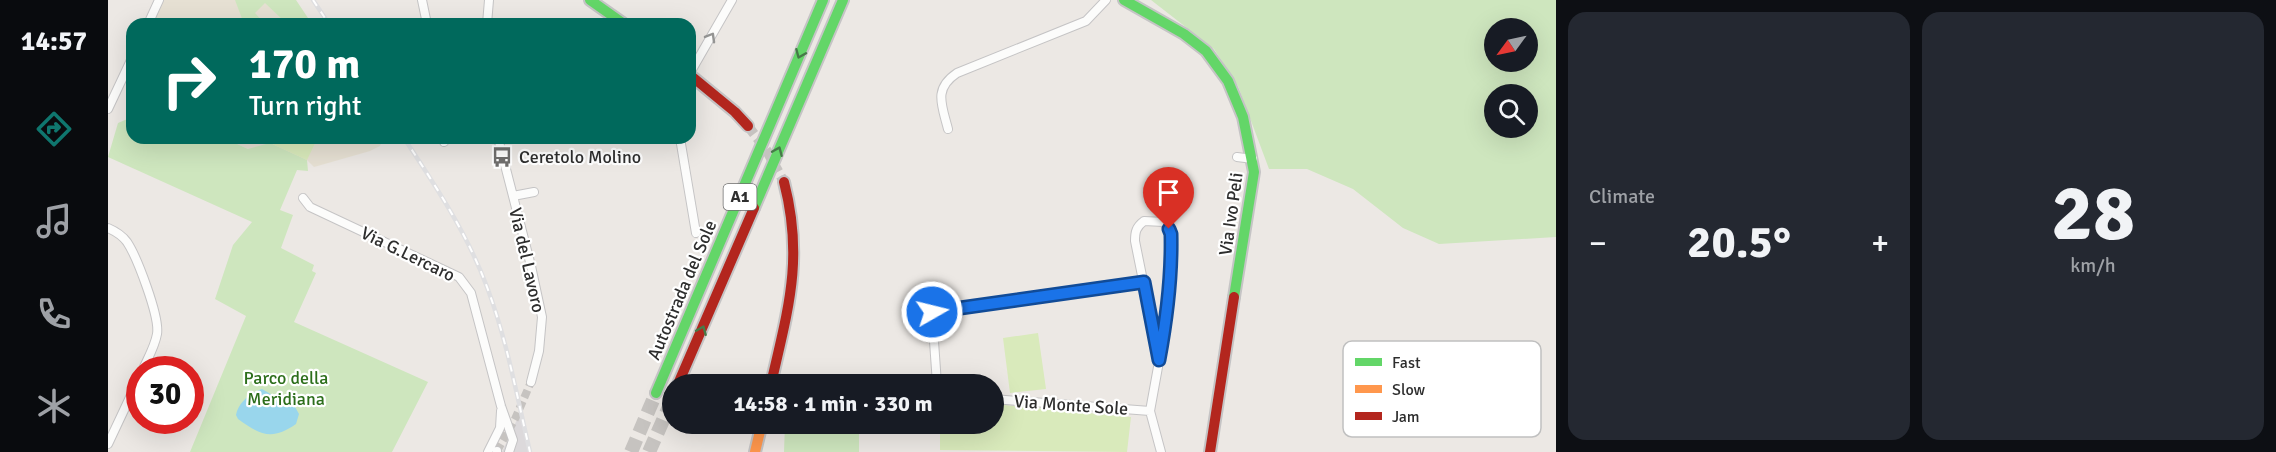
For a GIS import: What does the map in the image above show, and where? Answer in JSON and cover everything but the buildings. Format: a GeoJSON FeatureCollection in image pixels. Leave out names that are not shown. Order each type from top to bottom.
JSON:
{"type":"FeatureCollection","features":[{"type":"Feature","properties":{"kind":"main road"},"geometry":{"type":"LineString","coordinates":[[590,0],[616,18]]}},
{"type":"Feature","properties":{"kind":"main road","name":"Autostrada del Sole"},"geometry":{"type":"LineString","coordinates":[[656,393],[823,0]]}},
{"type":"Feature","properties":{"kind":"main road","name":"Autostrada del Sole"},"geometry":{"type":"LineString","coordinates":[[682,374],[843,0]]}},
{"type":"Feature","properties":{"kind":"main road","name":"Via Ivo Peli"},"geometry":{"type":"LineString","coordinates":[[1124,0],[1191,38],[1211,56],[1226,79],[1240,108],[1254,159],[1251,195],[1210,452]]}},
{"type":"Feature","properties":{"kind":"main road"},"geometry":{"type":"LineString","coordinates":[[696,79],[728,105],[748,126]]}},
{"type":"Feature","properties":{"kind":"main road"},"geometry":{"type":"LineString","coordinates":[[773,374],[789,303],[796,255],[792,212],[783,182]]}},
{"type":"Feature","properties":{"kind":"main road"},"geometry":{"type":"LineString","coordinates":[[755,452],[759,434]]}},
{"type":"Feature","properties":{"kind":"street"},"geometry":{"type":"LineString","coordinates":[[151,18],[159,0]]}},
{"type":"Feature","properties":{"kind":"street"},"geometry":{"type":"LineString","coordinates":[[422,0],[426,18]]}},
{"type":"Feature","properties":{"kind":"street"},"geometry":{"type":"LineString","coordinates":[[488,18],[489,0]]}},
{"type":"Feature","properties":{"kind":"street"},"geometry":{"type":"LineString","coordinates":[[696,63],[732,0]]}},
{"type":"Feature","properties":{"kind":"street"},"geometry":{"type":"LineString","coordinates":[[948,129],[941,92],[947,80],[957,73],[1086,21],[1106,0]]}},
{"type":"Feature","properties":{"kind":"street"},"geometry":{"type":"LineString","coordinates":[[108,109],[126,71]]}},
{"type":"Feature","properties":{"kind":"street","name":"Via del Lavoro"},"geometry":{"type":"LineString","coordinates":[[500,144],[542,317],[539,351],[531,382]]}},
{"type":"Feature","properties":{"kind":"street"},"geometry":{"type":"LineString","coordinates":[[681,144],[696,233]]}},
{"type":"Feature","properties":{"kind":"street"},"geometry":{"type":"LineString","coordinates":[[1237,158],[1254,159]]}},
{"type":"Feature","properties":{"kind":"street"},"geometry":{"type":"LineString","coordinates":[[513,196],[534,192]]}},
{"type":"Feature","properties":{"kind":"street","name":"Via G.Lercaro"},"geometry":{"type":"LineString","coordinates":[[303,198],[310,207],[459,277],[471,294],[501,406],[513,440],[509,452]]}},
{"type":"Feature","properties":{"kind":"street"},"geometry":{"type":"LineString","coordinates":[[1159,360],[1135,233],[1143,221],[1164,222],[1171,234],[1172,271],[1168,312],[1150,411],[1161,452]]}},
{"type":"Feature","properties":{"kind":"street"},"geometry":{"type":"LineString","coordinates":[[108,228],[117,232],[129,244],[155,311],[158,333],[149,356]]}},
{"type":"Feature","properties":{"kind":"street"},"geometry":{"type":"LineString","coordinates":[[936,374],[932,312],[1144,282]]}},
{"type":"Feature","properties":{"kind":"street","name":"Via Monte Sole"},"geometry":{"type":"LineString","coordinates":[[1004,400],[1150,411]]}},
{"type":"Feature","properties":{"kind":"street"},"geometry":{"type":"LineString","coordinates":[[108,444],[126,406]]}},
{"type":"Feature","properties":{"kind":"street"},"geometry":{"type":"LineString","coordinates":[[488,452],[500,428],[501,406]]}},
{"type":"Feature","properties":{"kind":"shaded area"},"geometry":{"type":"Polygon","coordinates":[[[160,0],[250,0],[265,2],[281,18],[151,18],[160,0]]]}},
{"type":"Feature","properties":{"kind":"shaded area"},"geometry":{"type":"Polygon","coordinates":[[[237,144],[381,144],[370,151],[314,167],[307,160],[248,149],[237,144]]]}},
{"type":"Feature","properties":{"kind":"shaded area"},"geometry":{"type":"Polygon","coordinates":[[[521,411],[530,452],[502,452],[521,411]]]}},
{"type":"Feature","properties":{"kind":"green space"},"geometry":{"type":"Polygon","coordinates":[[[235,0],[296,0],[308,18],[281,18],[265,3],[255,13],[260,18],[242,18],[235,0]]]}},
{"type":"Feature","properties":{"kind":"green space"},"geometry":{"type":"Polygon","coordinates":[[[1151,0],[1556,0],[1556,237],[1439,244],[1403,228],[1353,189],[1307,169],[1269,169],[1238,86],[1214,49],[1151,0]]]}},
{"type":"Feature","properties":{"kind":"green space","name":"Parco della Meridiana"},"geometry":{"type":"Polygon","coordinates":[[[126,120],[126,144],[237,144],[248,149],[272,144],[307,160],[308,171],[297,170],[280,210],[293,215],[281,248],[314,265],[312,271],[316,273],[294,322],[428,382],[392,452],[190,452],[197,434],[204,434],[204,418],[246,316],[215,299],[233,245],[252,222],[108,157],[118,123],[126,120]]]}},
{"type":"Feature","properties":{"kind":"green space"},"geometry":{"type":"Polygon","coordinates":[[[272,144],[315,144],[307,160],[272,144]]]}},
{"type":"Feature","properties":{"kind":"green space"},"geometry":{"type":"Polygon","coordinates":[[[1038,333],[1046,389],[1010,393],[1003,338],[1038,333]]]}},
{"type":"Feature","properties":{"kind":"green space"},"geometry":{"type":"Polygon","coordinates":[[[1004,405],[1131,417],[1127,452],[940,450],[940,434],[1004,434],[1004,405]]]}},
{"type":"Feature","properties":{"kind":"green space"},"geometry":{"type":"Polygon","coordinates":[[[785,434],[859,434],[859,452],[784,452],[785,434]]]}},
{"type":"Feature","properties":{"kind":"water"},"geometry":{"type":"Polygon","coordinates":[[[262,389],[274,396],[278,404],[294,405],[299,414],[296,424],[280,433],[266,434],[238,419],[236,415],[242,402],[249,395],[262,389]]]}},
{"type":"Feature","properties":{"kind":"tunnel"},"geometry":{"type":"LineString","coordinates":[[748,126],[767,151],[784,182]]}},
{"type":"Feature","properties":{"kind":"tunnel"},"geometry":{"type":"LineString","coordinates":[[497,451],[515,419],[531,382]]}},
{"type":"Feature","properties":{"kind":"tunnel"},"geometry":{"type":"LineString","coordinates":[[631,452],[656,393]]}},
{"type":"Feature","properties":{"kind":"tunnel"},"geometry":{"type":"LineString","coordinates":[[649,452],[662,423]]}},
{"type":"Feature","properties":{"kind":"railway"},"geometry":{"type":"LineString","coordinates":[[313,0],[325,18]]}},
{"type":"Feature","properties":{"kind":"railway"},"geometry":{"type":"LineString","coordinates":[[408,144],[460,229],[487,287],[506,348],[530,452]]}},
{"type":"Feature","properties":{"kind":"traffic: fast"},"geometry":{"type":"LineString","coordinates":[[590,0],[616,18]]}},
{"type":"Feature","properties":{"kind":"traffic: fast"},"geometry":{"type":"LineString","coordinates":[[656,393],[823,0]]}},
{"type":"Feature","properties":{"kind":"traffic: fast"},"geometry":{"type":"LineString","coordinates":[[754,208],[843,0]]}},
{"type":"Feature","properties":{"kind":"traffic: fast"},"geometry":{"type":"LineString","coordinates":[[1124,0],[1184,34],[1206,51],[1228,81],[1243,117],[1254,172],[1234,297]]}},
{"type":"Feature","properties":{"kind":"traffic: slow"},"geometry":{"type":"LineString","coordinates":[[755,452],[759,434]]}},
{"type":"Feature","properties":{"kind":"traffic: jam"},"geometry":{"type":"LineString","coordinates":[[696,80],[735,112],[748,126]]}},
{"type":"Feature","properties":{"kind":"traffic: jam"},"geometry":{"type":"LineString","coordinates":[[773,374],[788,307],[793,260],[793,236],[784,182]]}},
{"type":"Feature","properties":{"kind":"traffic: jam"},"geometry":{"type":"LineString","coordinates":[[682,374],[754,208]]}},
{"type":"Feature","properties":{"kind":"traffic: jam"},"geometry":{"type":"LineString","coordinates":[[1210,452],[1234,297]]}},
{"type":"Feature","properties":{"kind":"place","name":"Ceretolo Molino"},"geometry":{"type":"Point","coordinates":[502,157]}},
{"type":"Feature","properties":{"kind":"route"},"geometry":{"type":"LineString","coordinates":[[932,312],[1144,282],[1159,360],[1168,312],[1172,271],[1169,229]]}}]}
